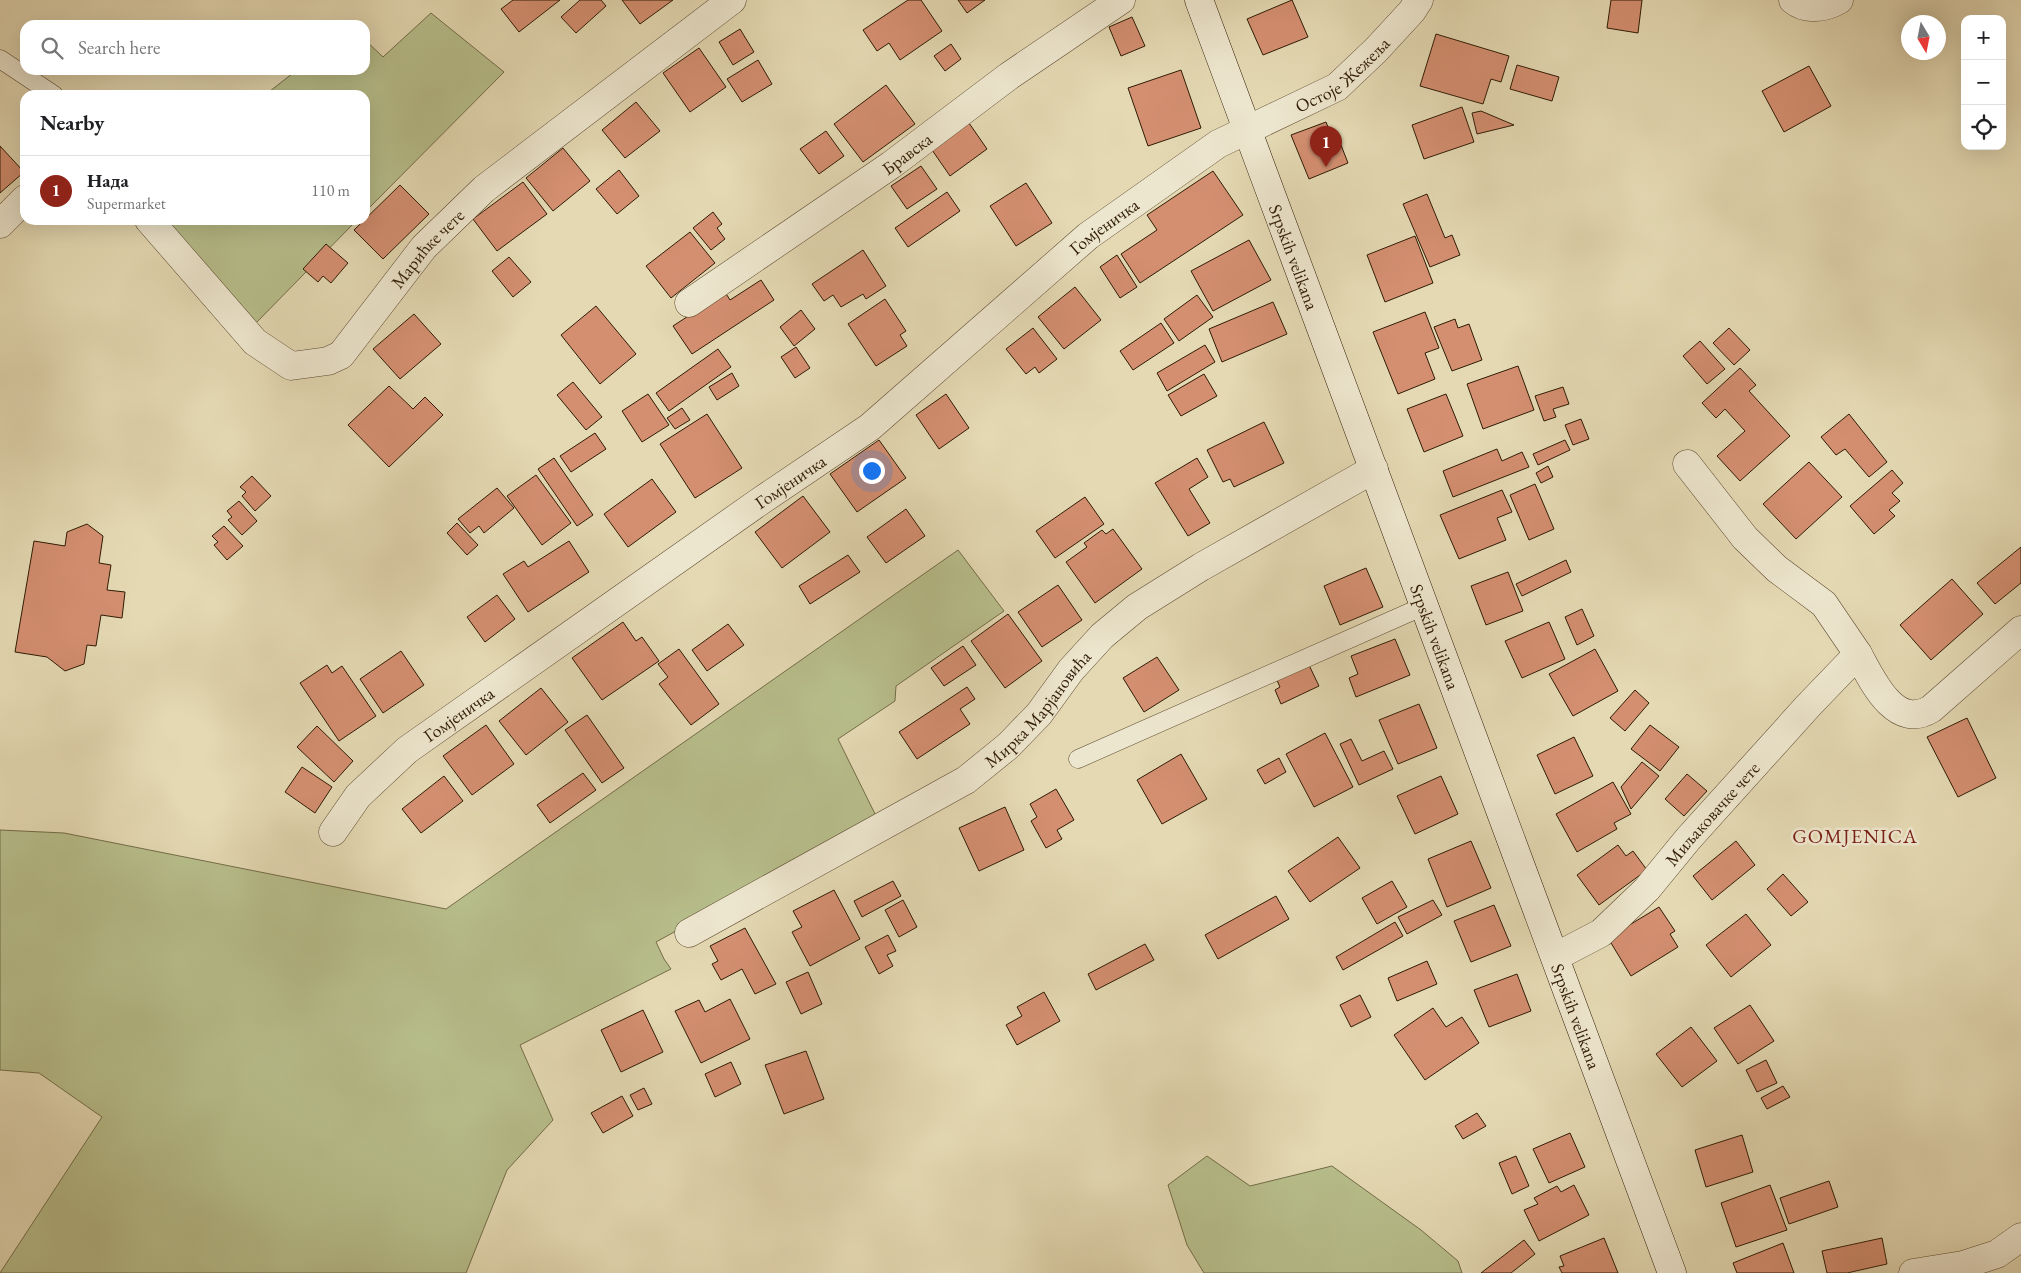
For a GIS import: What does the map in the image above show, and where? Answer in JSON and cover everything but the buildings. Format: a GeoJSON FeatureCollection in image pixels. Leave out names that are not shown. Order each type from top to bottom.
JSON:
{"type":"FeatureCollection","features":[{"type":"Feature","properties":{"kind":"street","name":"Марићке чете"},"geometry":{"type":"LineString","coordinates":[[153,225],[255,342],[291,366],[328,361],[341,355],[424,247],[484,189],[732,0]]}},
{"type":"Feature","properties":{"kind":"street","name":"Бравска"},"geometry":{"type":"LineString","coordinates":[[689,303],[891,165],[1009,76],[1121,0]]}},
{"type":"Feature","properties":{"kind":"street","name":"Srpskih velikana"},"geometry":{"type":"LineString","coordinates":[[1199,0],[1672,1273]]}},
{"type":"Feature","properties":{"kind":"street","name":"Остоје Жежеља"},"geometry":{"type":"LineString","coordinates":[[1248,130],[1337,87],[1376,50],[1412,11],[1419,0]]}},
{"type":"Feature","properties":{"kind":"street"},"geometry":{"type":"LineString","coordinates":[[1793,0],[1800,6],[1819,7],[1839,0]]}},
{"type":"Feature","properties":{"kind":"street","name":"Гомјеничка"},"geometry":{"type":"LineString","coordinates":[[333,832],[358,796],[407,750],[759,502],[870,427],[1088,236],[1218,144],[1248,130]]}},
{"type":"Feature","properties":{"kind":"street"},"geometry":{"type":"LineString","coordinates":[[0,224],[20,204]]}},
{"type":"Feature","properties":{"kind":"street"},"geometry":{"type":"LineString","coordinates":[[1687,464],[1745,538],[1777,569],[1824,604],[1858,654],[1876,685],[1893,706],[1904,713],[1915,715],[1931,709],[2021,630]]}},
{"type":"Feature","properties":{"kind":"street","name":"Мирка Марјановића"},"geometry":{"type":"LineString","coordinates":[[689,933],[966,780],[1008,746],[1040,714],[1072,670],[1102,636],[1137,607],[1201,567],[1374,469]]}},
{"type":"Feature","properties":{"kind":"street","name":"Миљаковачке чете"},"geometry":{"type":"LineString","coordinates":[[1555,957],[1602,933],[1647,890],[1688,839],[1808,706],[1858,654]]}},
{"type":"Feature","properties":{"kind":"street"},"geometry":{"type":"LineString","coordinates":[[1913,1273],[1963,1265],[1997,1254],[2021,1236]]}},
{"type":"Feature","properties":{"kind":"lane"},"geometry":{"type":"LineString","coordinates":[[0,59],[20,72]]}},
{"type":"Feature","properties":{"kind":"lane"},"geometry":{"type":"LineString","coordinates":[[24,75],[46,90]]}},
{"type":"Feature","properties":{"kind":"lane"},"geometry":{"type":"LineString","coordinates":[[1078,759],[1424,606]]}},
{"type":"Feature","properties":{"kind":"green space"},"geometry":{"type":"Polygon","coordinates":[[[431,13],[504,72],[370,207],[370,90],[271,90],[291,75],[370,75],[370,45],[383,57],[431,13]]]}},
{"type":"Feature","properties":{"kind":"green space"},"geometry":{"type":"Polygon","coordinates":[[[167,225],[352,225],[254,325],[167,225]]]}},
{"type":"Feature","properties":{"kind":"green space"},"geometry":{"type":"Polygon","coordinates":[[[958,550],[1004,611],[896,686],[895,701],[838,739],[878,820],[656,942],[671,969],[520,1045],[553,1120],[507,1170],[466,1273],[0,1273],[102,1117],[39,1073],[0,1070],[0,830],[64,833],[446,909],[958,550]]]}},
{"type":"Feature","properties":{"kind":"green space"},"geometry":{"type":"Polygon","coordinates":[[[1207,1156],[1250,1186],[1332,1166],[1421,1230],[1458,1261],[1462,1273],[1204,1273],[1187,1245],[1168,1185],[1207,1156]]]}},
{"type":"Feature","properties":{"kind":"place","name":"Нада"},"geometry":{"type":"Point","coordinates":[1326,167]}},
{"type":"Feature","properties":{"kind":"district","name":"GOMJENICA"},"geometry":{"type":"Point","coordinates":[1855,836]}}]}
